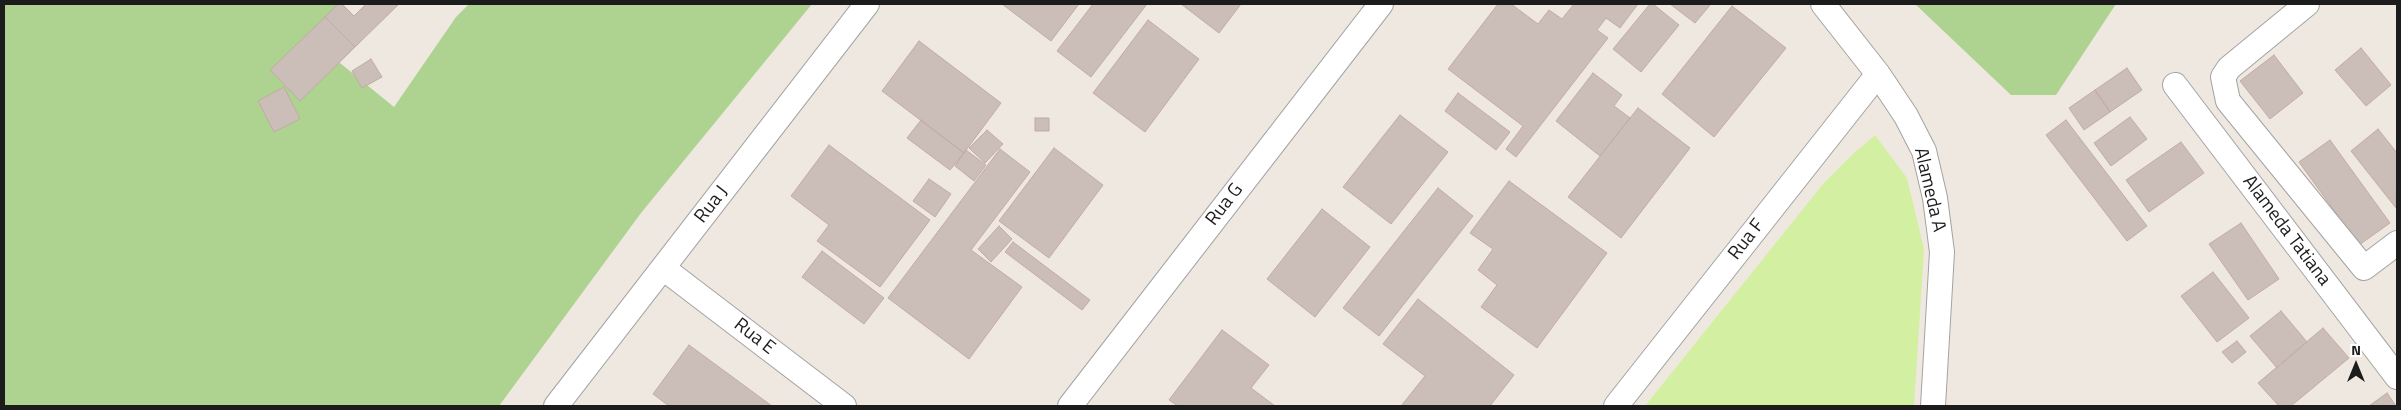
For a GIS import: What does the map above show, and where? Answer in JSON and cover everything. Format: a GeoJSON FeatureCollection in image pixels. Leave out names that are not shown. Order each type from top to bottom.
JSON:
{"type":"FeatureCollection","features":[{"type":"Feature","properties":{"kind":"street","name":"Rua J"},"geometry":{"type":"LineString","coordinates":[[556,406],[867,4]]}},
{"type":"Feature","properties":{"kind":"street","name":"Rua G"},"geometry":{"type":"LineString","coordinates":[[1070,406],[1381,4]]}},
{"type":"Feature","properties":{"kind":"street","name":"Alameda A"},"geometry":{"type":"LineString","coordinates":[[1823,4],[1878,74],[1906,116],[1924,152],[1935,198],[1942,252],[1933,406]]}},
{"type":"Feature","properties":{"kind":"street","name":"Alameda Tatiana"},"geometry":{"type":"LineString","coordinates":[[2307,4],[2229,68],[2223,77],[2228,101],[2364,268],[2397,243]]}},
{"type":"Feature","properties":{"kind":"street","name":"Rua F"},"geometry":{"type":"LineString","coordinates":[[1616,406],[1878,74]]}},
{"type":"Feature","properties":{"kind":"street","name":"Alameda Tatiana"},"geometry":{"type":"LineString","coordinates":[[2175,85],[2397,377]]}},
{"type":"Feature","properties":{"kind":"street","name":"Rua E"},"geometry":{"type":"LineString","coordinates":[[663,268],[844,406]]}},
{"type":"Feature","properties":{"kind":"green space"},"geometry":{"type":"Polygon","coordinates":[[[4,4],[342,4],[313,41],[394,107],[456,17],[469,4],[812,4],[641,213],[499,406],[4,406],[4,4]]]}},
{"type":"Feature","properties":{"kind":"green space"},"geometry":{"type":"Polygon","coordinates":[[[1915,4],[2116,4],[2056,95],[2011,95],[1915,4]]]}},
{"type":"Feature","properties":{"kind":"green space"},"geometry":{"type":"Polygon","coordinates":[[[1875,135],[1907,178],[1924,249],[1914,406],[1645,406],[1823,184],[1875,135]]]}},
{"type":"Feature","properties":{"kind":"building"},"geometry":{"type":"Polygon","coordinates":[[[338,4],[342,4],[354,16],[366,4],[399,4],[355,47],[325,17],[338,4]]]}},
{"type":"Feature","properties":{"kind":"building"},"geometry":{"type":"Polygon","coordinates":[[[1002,4],[1079,4],[1051,41],[1002,4]]]}},
{"type":"Feature","properties":{"kind":"building"},"geometry":{"type":"Polygon","coordinates":[[[1093,4],[1147,4],[1091,77],[1057,51],[1093,4]]]}},
{"type":"Feature","properties":{"kind":"building"},"geometry":{"type":"Polygon","coordinates":[[[1181,4],[1241,4],[1219,33],[1181,4]]]}},
{"type":"Feature","properties":{"kind":"building"},"geometry":{"type":"Polygon","coordinates":[[[1498,4],[1511,4],[1538,24],[1549,10],[1562,19],[1574,4],[1638,4],[1620,28],[1606,18],[1597,30],[1608,38],[1516,157],[1506,149],[1523,126],[1448,69],[1498,4]]]}},
{"type":"Feature","properties":{"kind":"building"},"geometry":{"type":"Polygon","coordinates":[[[1650,4],[1653,4],[1679,25],[1641,72],[1613,49],[1650,4]]]}},
{"type":"Feature","properties":{"kind":"building"},"geometry":{"type":"Polygon","coordinates":[[[1670,4],[1711,4],[1695,23],[1670,4]]]}},
{"type":"Feature","properties":{"kind":"building"},"geometry":{"type":"Polygon","coordinates":[[[1732,6],[1786,48],[1714,137],[1662,94],[1732,6]]]}},
{"type":"Feature","properties":{"kind":"building"},"geometry":{"type":"Polygon","coordinates":[[[325,17],[355,47],[300,101],[270,70],[325,17]]]}},
{"type":"Feature","properties":{"kind":"building"},"geometry":{"type":"Polygon","coordinates":[[[1148,20],[1199,59],[1145,132],[1093,93],[1148,20]]]}},
{"type":"Feature","properties":{"kind":"building"},"geometry":{"type":"Polygon","coordinates":[[[919,41],[1001,103],[964,153],[882,91],[919,41]]]}},
{"type":"Feature","properties":{"kind":"building"},"geometry":{"type":"Polygon","coordinates":[[[2361,48],[2391,85],[2366,106],[2335,70],[2361,48]]]}},
{"type":"Feature","properties":{"kind":"building"},"geometry":{"type":"Polygon","coordinates":[[[2274,55],[2303,93],[2270,119],[2240,81],[2274,55]]]}},
{"type":"Feature","properties":{"kind":"building"},"geometry":{"type":"Polygon","coordinates":[[[371,59],[382,77],[362,88],[352,71],[371,59]]]}},
{"type":"Feature","properties":{"kind":"building"},"geometry":{"type":"Polygon","coordinates":[[[2127,68],[2142,90],[2110,112],[2095,90],[2127,68]]]}},
{"type":"Feature","properties":{"kind":"building"},"geometry":{"type":"Polygon","coordinates":[[[1593,73],[1622,95],[1614,106],[1630,118],[1600,156],[1556,121],[1593,73]]]}},
{"type":"Feature","properties":{"kind":"building"},"geometry":{"type":"Polygon","coordinates":[[[284,87],[300,119],[274,132],[258,101],[284,87]]]}},
{"type":"Feature","properties":{"kind":"building"},"geometry":{"type":"Polygon","coordinates":[[[2095,90],[2110,112],[2084,130],[2069,108],[2095,90]]]}},
{"type":"Feature","properties":{"kind":"building"},"geometry":{"type":"Polygon","coordinates":[[[1458,93],[1510,132],[1496,150],[1445,111],[1458,93]]]}},
{"type":"Feature","properties":{"kind":"building"},"geometry":{"type":"Polygon","coordinates":[[[1638,108],[1690,148],[1621,238],[1568,197],[1638,108]]]}},
{"type":"Feature","properties":{"kind":"building"},"geometry":{"type":"Polygon","coordinates":[[[1400,115],[1448,152],[1391,224],[1343,187],[1400,115]]]}},
{"type":"Feature","properties":{"kind":"building"},"geometry":{"type":"Polygon","coordinates":[[[2130,117],[2147,139],[2111,166],[2094,143],[2130,117]]]}},
{"type":"Feature","properties":{"kind":"building"},"geometry":{"type":"Polygon","coordinates":[[[1035,118],[1049,118],[1049,131],[1035,131],[1035,118]]]}},
{"type":"Feature","properties":{"kind":"building"},"geometry":{"type":"Polygon","coordinates":[[[921,120],[964,153],[950,170],[907,138],[921,120]]]}},
{"type":"Feature","properties":{"kind":"building"},"geometry":{"type":"Polygon","coordinates":[[[2066,120],[2147,226],[2127,241],[2046,135],[2066,120]]]}},
{"type":"Feature","properties":{"kind":"building"},"geometry":{"type":"Polygon","coordinates":[[[2378,129],[2397,153],[2396,208],[2351,151],[2378,129]]]}},
{"type":"Feature","properties":{"kind":"building"},"geometry":{"type":"Polygon","coordinates":[[[987,130],[1003,144],[985,163],[969,148],[987,130]]]}},
{"type":"Feature","properties":{"kind":"building"},"geometry":{"type":"Polygon","coordinates":[[[2330,140],[2390,223],[2359,245],[2299,162],[2330,140]]]}},
{"type":"Feature","properties":{"kind":"building"},"geometry":{"type":"Polygon","coordinates":[[[2181,142],[2204,173],[2149,212],[2126,180],[2181,142]]]}},
{"type":"Feature","properties":{"kind":"building"},"geometry":{"type":"Polygon","coordinates":[[[829,145],[930,220],[880,287],[817,241],[829,225],[791,196],[829,145]]]}},
{"type":"Feature","properties":{"kind":"building"},"geometry":{"type":"Polygon","coordinates":[[[1054,148],[1103,185],[1049,258],[999,221],[1054,148]]]}},
{"type":"Feature","properties":{"kind":"building"},"geometry":{"type":"Polygon","coordinates":[[[1000,149],[1030,172],[971,250],[1022,287],[969,359],[888,298],[1000,149]]]}},
{"type":"Feature","properties":{"kind":"building"},"geometry":{"type":"Polygon","coordinates":[[[966,150],[986,165],[974,181],[955,166],[966,150]]]}},
{"type":"Feature","properties":{"kind":"building"},"geometry":{"type":"Polygon","coordinates":[[[929,179],[951,194],[935,217],[913,201],[929,179]]]}},
{"type":"Feature","properties":{"kind":"building"},"geometry":{"type":"Polygon","coordinates":[[[1509,181],[1607,253],[1537,348],[1481,307],[1497,285],[1478,270],[1493,249],[1470,233],[1509,181]]]}},
{"type":"Feature","properties":{"kind":"building"},"geometry":{"type":"Polygon","coordinates":[[[1438,188],[1473,216],[1379,336],[1343,308],[1438,188]]]}},
{"type":"Feature","properties":{"kind":"building"},"geometry":{"type":"Polygon","coordinates":[[[1322,209],[1370,247],[1315,317],[1267,279],[1322,209]]]}},
{"type":"Feature","properties":{"kind":"building"},"geometry":{"type":"Polygon","coordinates":[[[2241,223],[2279,279],[2248,300],[2209,244],[2241,223]]]}},
{"type":"Feature","properties":{"kind":"building"},"geometry":{"type":"Polygon","coordinates":[[[999,226],[1012,239],[991,262],[978,249],[999,226]]]}},
{"type":"Feature","properties":{"kind":"building"},"geometry":{"type":"Polygon","coordinates":[[[1013,242],[1090,300],[1082,310],[1005,252],[1013,242]]]}},
{"type":"Feature","properties":{"kind":"building"},"geometry":{"type":"Polygon","coordinates":[[[822,251],[884,298],[864,324],[802,277],[822,251]]]}},
{"type":"Feature","properties":{"kind":"building"},"geometry":{"type":"Polygon","coordinates":[[[2213,272],[2249,318],[2217,342],[2181,296],[2213,272]]]}},
{"type":"Feature","properties":{"kind":"building"},"geometry":{"type":"Polygon","coordinates":[[[1418,299],[1514,375],[1490,406],[1401,406],[1425,376],[1383,344],[1418,299]]]}},
{"type":"Feature","properties":{"kind":"building"},"geometry":{"type":"Polygon","coordinates":[[[2281,311],[2307,342],[2277,368],[2250,336],[2281,311]]]}},
{"type":"Feature","properties":{"kind":"building"},"geometry":{"type":"Polygon","coordinates":[[[2323,328],[2349,358],[2291,406],[2279,406],[2258,383],[2323,328]]]}},
{"type":"Feature","properties":{"kind":"building"},"geometry":{"type":"Polygon","coordinates":[[[1222,330],[1269,365],[1251,388],[1275,406],[1178,406],[1169,400],[1222,330]]]}},
{"type":"Feature","properties":{"kind":"building"},"geometry":{"type":"Polygon","coordinates":[[[2237,341],[2246,352],[2232,363],[2222,352],[2237,341]]]}},
{"type":"Feature","properties":{"kind":"building"},"geometry":{"type":"Polygon","coordinates":[[[689,345],[772,406],[669,406],[653,394],[689,345]]]}},
{"type":"Feature","properties":{"kind":"building"},"geometry":{"type":"Polygon","coordinates":[[[2387,393],[2396,406],[2369,406],[2387,393]]]}}]}
